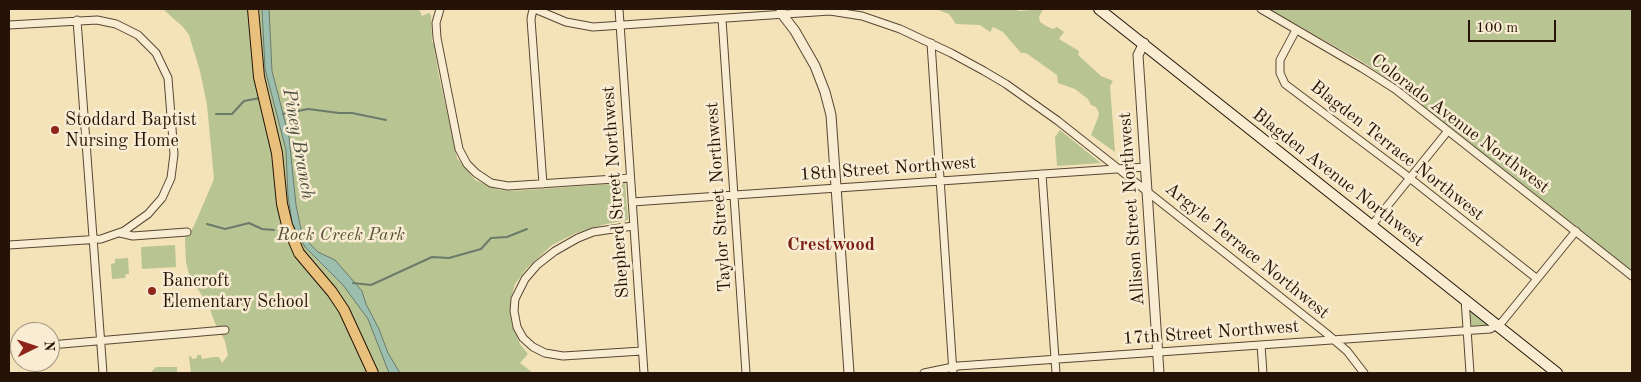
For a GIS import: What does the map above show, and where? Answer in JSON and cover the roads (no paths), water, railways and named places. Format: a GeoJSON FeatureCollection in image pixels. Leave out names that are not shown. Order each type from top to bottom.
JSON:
{"type":"FeatureCollection","features":[{"type":"Feature","properties":{"kind":"main road"},"geometry":{"type":"LineString","coordinates":[[253,9],[259,77],[277,152],[281,199],[287,225],[299,253],[332,292],[344,310],[373,373]]}},
{"type":"Feature","properties":{"kind":"main road","name":"Blagden Avenue Northwest"},"geometry":{"type":"LineString","coordinates":[[1099,9],[1557,373]]}},
{"type":"Feature","properties":{"kind":"street"},"geometry":{"type":"LineString","coordinates":[[440,9],[436,23],[437,38],[459,149],[466,164],[478,175],[491,183],[502,186],[630,178]]}},
{"type":"Feature","properties":{"kind":"street"},"geometry":{"type":"LineString","coordinates":[[534,9],[531,19],[543,184]]}},
{"type":"Feature","properties":{"kind":"street","name":"Argyle Terrace Northwest"},"geometry":{"type":"LineString","coordinates":[[534,9],[575,25],[593,27],[722,18],[780,11],[826,11],[854,14],[900,29],[968,62],[1006,84],[1058,121],[1334,340],[1347,351],[1364,373]]}},
{"type":"Feature","properties":{"kind":"street","name":"Shepherd Street Northwest"},"geometry":{"type":"LineString","coordinates":[[619,9],[644,373]]}},
{"type":"Feature","properties":{"kind":"street","name":"Colorado Avenue Northwest"},"geometry":{"type":"LineString","coordinates":[[1261,9],[1380,79],[1632,276]]}},
{"type":"Feature","properties":{"kind":"street"},"geometry":{"type":"LineString","coordinates":[[780,11],[810,56],[825,92],[832,121],[850,373]]}},
{"type":"Feature","properties":{"kind":"street","name":"Taylor Street Northwest"},"geometry":{"type":"LineString","coordinates":[[722,18],[746,373]]}},
{"type":"Feature","properties":{"kind":"street"},"geometry":{"type":"LineString","coordinates":[[9,25],[92,19],[121,26],[138,35],[159,58],[168,81],[174,154],[170,180],[162,198],[136,224],[120,233],[93,239],[9,245]]}},
{"type":"Feature","properties":{"kind":"street"},"geometry":{"type":"LineString","coordinates":[[77,20],[103,373]]}},
{"type":"Feature","properties":{"kind":"street","name":"Blagden Terrace Northwest"},"geometry":{"type":"LineString","coordinates":[[1296,30],[1280,58],[1283,81],[1536,278]]}},
{"type":"Feature","properties":{"kind":"street","name":"Allison Street Northwest"},"geometry":{"type":"LineString","coordinates":[[1144,43],[1138,55],[1160,373]]}},
{"type":"Feature","properties":{"kind":"street"},"geometry":{"type":"LineString","coordinates":[[931,44],[953,370]]}},
{"type":"Feature","properties":{"kind":"street"},"geometry":{"type":"LineString","coordinates":[[1372,225],[1447,132]]}},
{"type":"Feature","properties":{"kind":"street","name":"18th Street Northwest"},"geometry":{"type":"LineString","coordinates":[[632,202],[1146,167]]}},
{"type":"Feature","properties":{"kind":"street"},"geometry":{"type":"LineString","coordinates":[[1042,174],[1056,373]]}},
{"type":"Feature","properties":{"kind":"street"},"geometry":{"type":"LineString","coordinates":[[633,226],[593,232],[554,251],[537,264],[525,278],[515,299],[514,312],[517,327],[523,338],[533,347],[545,353],[563,356],[642,351]]}},
{"type":"Feature","properties":{"kind":"street"},"geometry":{"type":"LineString","coordinates":[[1497,326],[1576,231]]}},
{"type":"Feature","properties":{"kind":"street"},"geometry":{"type":"LineString","coordinates":[[120,233],[133,236],[187,232]]}},
{"type":"Feature","properties":{"kind":"street"},"geometry":{"type":"LineString","coordinates":[[1465,299],[1470,373]]}},
{"type":"Feature","properties":{"kind":"street","name":"17th Street Northwest"},"geometry":{"type":"LineString","coordinates":[[924,373],[1055,359],[1467,331],[1490,329],[1497,326]]}},
{"type":"Feature","properties":{"kind":"street"},"geometry":{"type":"LineString","coordinates":[[60,344],[225,330]]}},
{"type":"Feature","properties":{"kind":"street"},"geometry":{"type":"LineString","coordinates":[[1261,345],[1263,373]]}},
{"type":"Feature","properties":{"kind":"waterway"},"geometry":{"type":"LineString","coordinates":[[216,114],[232,114],[244,101],[260,98]]}},
{"type":"Feature","properties":{"kind":"waterway","name":"Piney Branch"},"geometry":{"type":"LineString","coordinates":[[283,114],[308,109],[352,113],[386,120]]}},
{"type":"Feature","properties":{"kind":"waterway"},"geometry":{"type":"LineString","coordinates":[[207,224],[225,229],[249,223],[262,229],[274,230]]}},
{"type":"Feature","properties":{"kind":"waterway"},"geometry":{"type":"LineString","coordinates":[[353,283],[371,285],[432,257],[449,258],[481,249],[491,238],[507,237],[527,229]]}},
{"type":"Feature","properties":{"kind":"place","name":"Stoddard Baptist Nursing Home"},"geometry":{"type":"Point","coordinates":[55,130]}},
{"type":"Feature","properties":{"kind":"place","name":"Bancroft Elementary School"},"geometry":{"type":"Point","coordinates":[152,291]}},
{"type":"Feature","properties":{"kind":"district","name":"Crestwood"},"geometry":{"type":"Point","coordinates":[831,245]}},
{"type":"Feature","properties":{"kind":"park label","name":"Rock Creek Park"},"geometry":{"type":"Point","coordinates":[341,235]}}]}
